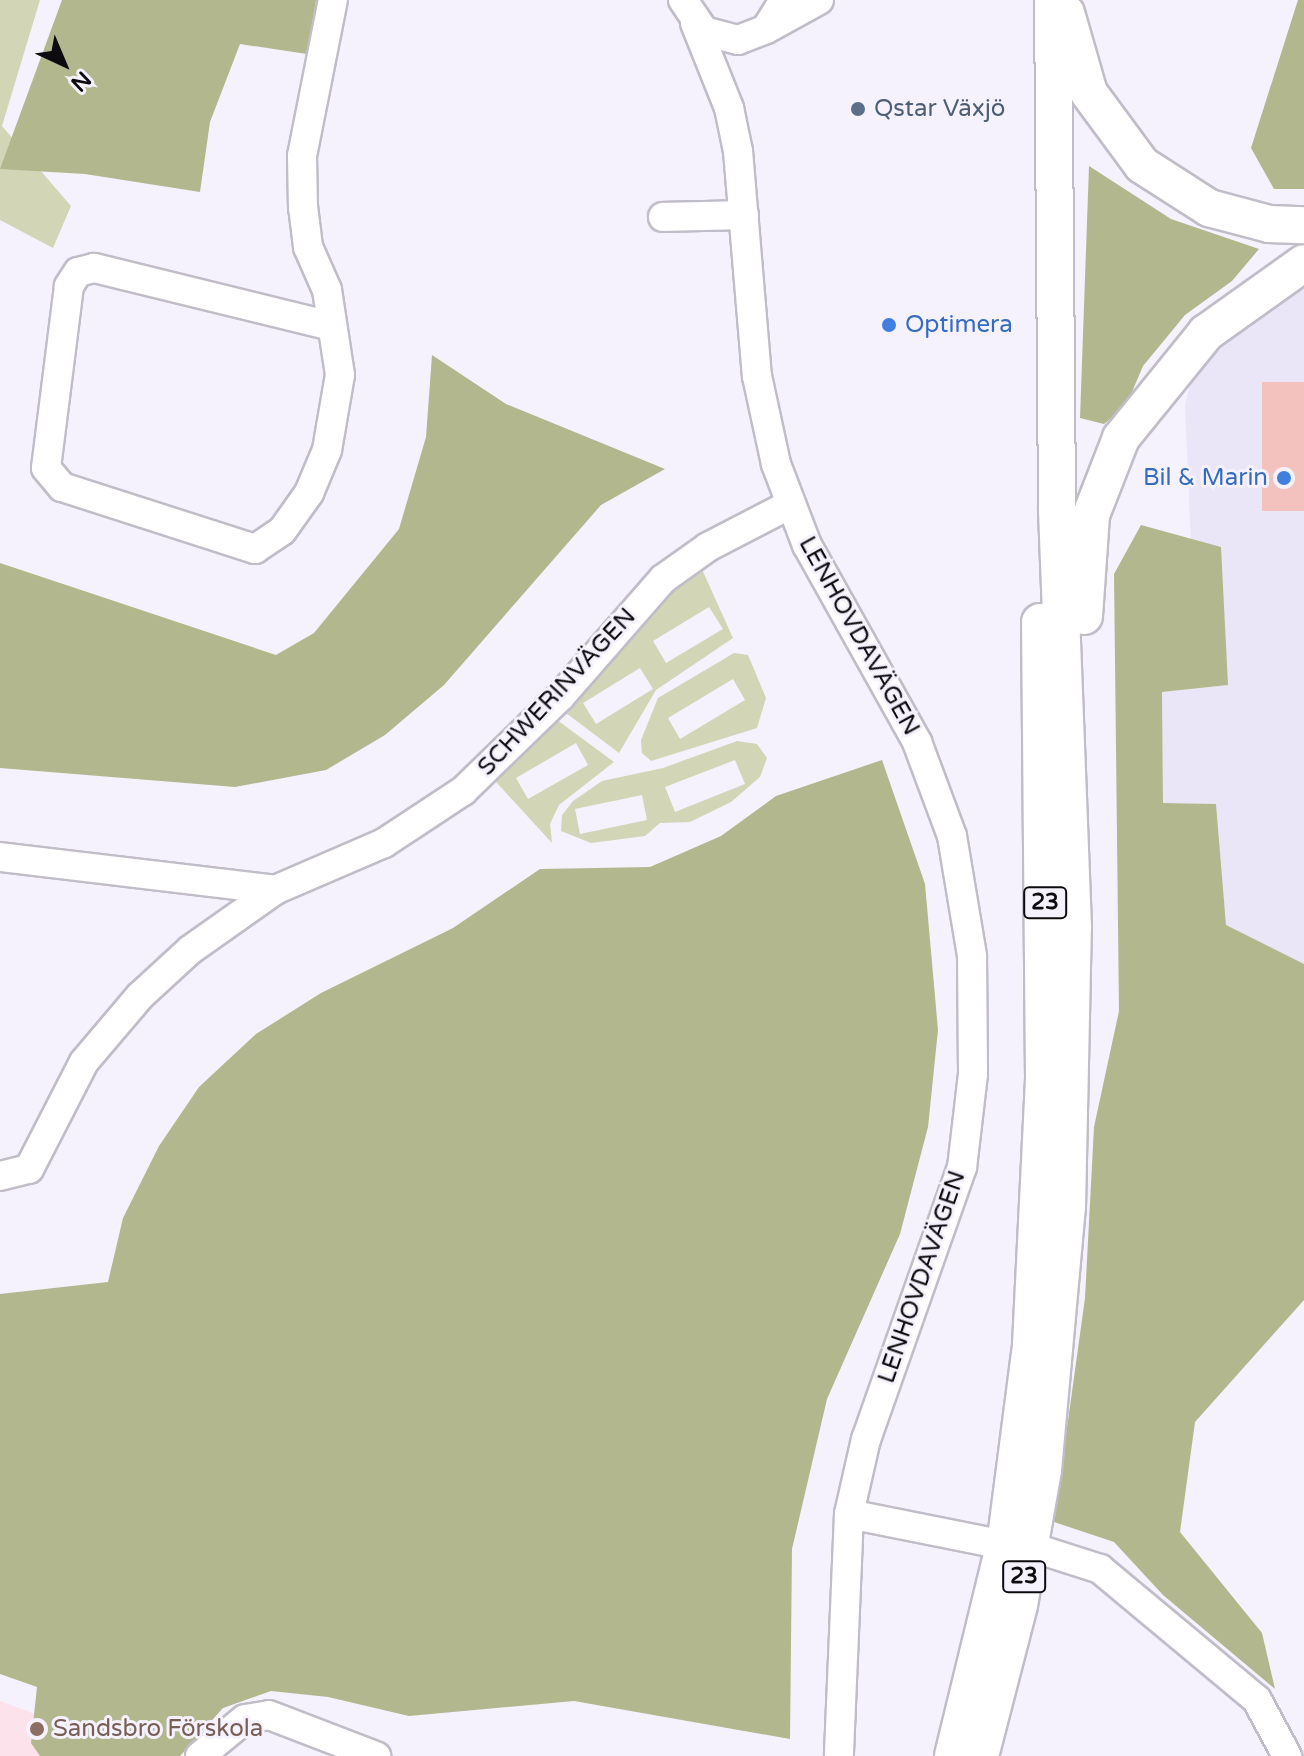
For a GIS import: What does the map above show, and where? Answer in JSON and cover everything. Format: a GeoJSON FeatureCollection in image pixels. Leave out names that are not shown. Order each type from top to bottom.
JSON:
{"type":"FeatureCollection","features":[{"type":"Feature","properties":{"kind":"main road","name":"23"},"geometry":{"type":"LineString","coordinates":[[953,1756],[1010,1511],[1031,1345],[1041,1187],[1045,875],[1030,0]]}},
{"type":"Feature","properties":{"kind":"main road","name":"23"},"geometry":{"type":"LineString","coordinates":[[980,1756],[1019,1605],[1053,1396],[1067,1207],[1071,809],[1057,507],[1053,0]]}},
{"type":"Feature","properties":{"kind":"main road"},"geometry":{"type":"LineString","coordinates":[[1064,0],[1089,93],[1142,165],[1209,208],[1269,224],[1304,225]]}},
{"type":"Feature","properties":{"kind":"main road"},"geometry":{"type":"LineString","coordinates":[[1071,809],[1086,560],[1103,477],[1121,438],[1179,362],[1237,307],[1304,263]]}},
{"type":"Feature","properties":{"kind":"street"},"geometry":{"type":"LineString","coordinates":[[331,326],[94,268],[78,272],[69,286],[46,468],[62,487],[255,549],[282,531],[309,493],[327,450],[340,375],[327,290],[308,247],[302,156],[333,0]]}},
{"type":"Feature","properties":{"kind":"street","name":"LENHOVDAVÄGEN"},"geometry":{"type":"LineString","coordinates":[[784,0],[731,69],[729,108],[744,215],[757,376],[789,505],[917,742],[952,836],[972,956],[973,1074],[962,1167],[870,1427],[849,1514],[839,1756]]}},
{"type":"Feature","properties":{"kind":"street"},"geometry":{"type":"LineString","coordinates":[[685,8],[726,40],[758,34],[819,0]]}},
{"type":"Feature","properties":{"kind":"street","name":"LENHOVDAVÄGEN"},"geometry":{"type":"LineString","coordinates":[[685,8],[729,108]]}},
{"type":"Feature","properties":{"kind":"street"},"geometry":{"type":"LineString","coordinates":[[663,217],[744,215]]}},
{"type":"Feature","properties":{"kind":"street","name":"SCHWERINVÄGEN"},"geometry":{"type":"LineString","coordinates":[[0,1176],[29,1169],[68,1086],[140,996],[221,925],[275,890],[384,843],[463,791],[560,697],[663,579],[708,547],[789,505]]}},
{"type":"Feature","properties":{"kind":"street"},"geometry":{"type":"LineString","coordinates":[[0,857],[275,890]]}},
{"type":"Feature","properties":{"kind":"street"},"geometry":{"type":"LineString","coordinates":[[849,1514],[989,1542]]}},
{"type":"Feature","properties":{"kind":"street"},"geometry":{"type":"LineString","coordinates":[[1044,1551],[1100,1569],[1257,1700],[1287,1756]]}},
{"type":"Feature","properties":{"kind":"street"},"geometry":{"type":"LineString","coordinates":[[200,1756],[254,1716],[289,1720],[376,1756]]}},
{"type":"Feature","properties":{"kind":"shaded area"},"geometry":{"type":"Polygon","coordinates":[[[1304,282],[1304,964],[1226,926],[1216,804],[1163,803],[1162,692],[1228,685],[1191,543],[1185,406],[1194,366],[1304,282]]]}},
{"type":"Feature","properties":{"kind":"shaded area","name":"Sandsbro Förskola"},"geometry":{"type":"Polygon","coordinates":[[[0,1701],[149,1756],[0,1756],[0,1701]]]}},
{"type":"Feature","properties":{"kind":"green space"},"geometry":{"type":"Polygon","coordinates":[[[0,0],[40,0],[2,126],[71,206],[53,248],[0,220],[0,0]]]}},
{"type":"Feature","properties":{"kind":"green space"},"geometry":{"type":"Polygon","coordinates":[[[62,0],[316,0],[307,54],[240,44],[210,122],[200,192],[85,174],[0,169],[62,0]]]}},
{"type":"Feature","properties":{"kind":"green space"},"geometry":{"type":"Polygon","coordinates":[[[1298,0],[1304,0],[1304,189],[1274,189],[1251,148],[1298,0]]]}},
{"type":"Feature","properties":{"kind":"green space"},"geometry":{"type":"Polygon","coordinates":[[[1089,166],[1171,219],[1259,249],[1232,281],[1185,315],[1143,366],[1126,406],[1104,424],[1080,418],[1089,166]]]}},
{"type":"Feature","properties":{"kind":"green space"},"geometry":{"type":"Polygon","coordinates":[[[432,355],[506,404],[665,469],[601,505],[444,685],[385,735],[326,770],[235,787],[0,768],[0,563],[276,655],[314,633],[399,529],[426,437],[432,355]]]}},
{"type":"Feature","properties":{"kind":"green space"},"geometry":{"type":"Polygon","coordinates":[[[1141,525],[1221,547],[1228,685],[1162,692],[1163,803],[1216,804],[1226,925],[1304,964],[1304,1300],[1195,1422],[1180,1532],[1262,1633],[1275,1689],[1163,1595],[1114,1542],[1054,1522],[1085,1298],[1094,1127],[1119,1011],[1114,574],[1141,525]]]}},
{"type":"Feature","properties":{"kind":"green space"},"geometry":{"type":"Polygon","coordinates":[[[700,565],[733,638],[656,690],[619,753],[562,710],[657,602],[700,565]],[[709,607],[653,641],[666,663],[723,629],[709,607]],[[640,668],[583,703],[596,724],[653,689],[640,668]]]}},
{"type":"Feature","properties":{"kind":"green space"},"geometry":{"type":"Polygon","coordinates":[[[734,653],[748,655],[766,698],[757,728],[651,761],[642,753],[641,740],[658,698],[734,653]],[[733,679],[668,718],[680,739],[745,700],[733,679]]]}},
{"type":"Feature","properties":{"kind":"green space"},"geometry":{"type":"Polygon","coordinates":[[[553,717],[614,762],[559,805],[550,824],[552,843],[496,782],[553,717]],[[576,743],[516,778],[528,799],[588,765],[576,743]]]}},
{"type":"Feature","properties":{"kind":"green space"},"geometry":{"type":"Polygon","coordinates":[[[737,741],[757,744],[767,758],[760,777],[731,802],[690,822],[660,823],[645,836],[591,843],[561,831],[562,815],[573,801],[602,781],[663,768],[737,741]],[[735,760],[665,787],[675,812],[745,784],[735,760]],[[642,795],[575,809],[580,834],[647,820],[642,795]]]}},
{"type":"Feature","properties":{"kind":"green space"},"geometry":{"type":"Polygon","coordinates":[[[882,760],[925,884],[938,1030],[928,1127],[900,1234],[827,1399],[792,1549],[790,1739],[574,1701],[409,1716],[328,1697],[271,1691],[223,1708],[180,1756],[40,1756],[31,1743],[37,1687],[0,1674],[0,1294],[108,1282],[123,1218],[159,1146],[199,1087],[256,1034],[321,993],[453,928],[540,869],[650,867],[721,836],[776,796],[882,760]]]}},
{"type":"Feature","properties":{"kind":"building","name":"Bil & Marin"},"geometry":{"type":"Polygon","coordinates":[[[1262,382],[1304,382],[1304,511],[1262,511],[1262,382]]]}},
{"type":"Feature","properties":{"kind":"place","name":"Qstar Växjö"},"geometry":{"type":"Point","coordinates":[858,109]}},
{"type":"Feature","properties":{"kind":"place","name":"Optimera"},"geometry":{"type":"Point","coordinates":[889,325]}},
{"type":"Feature","properties":{"kind":"place","name":"Bil & Marin"},"geometry":{"type":"Point","coordinates":[1284,478]}},
{"type":"Feature","properties":{"kind":"place","name":"Sandsbro Förskola"},"geometry":{"type":"Point","coordinates":[37,1729]}}]}
